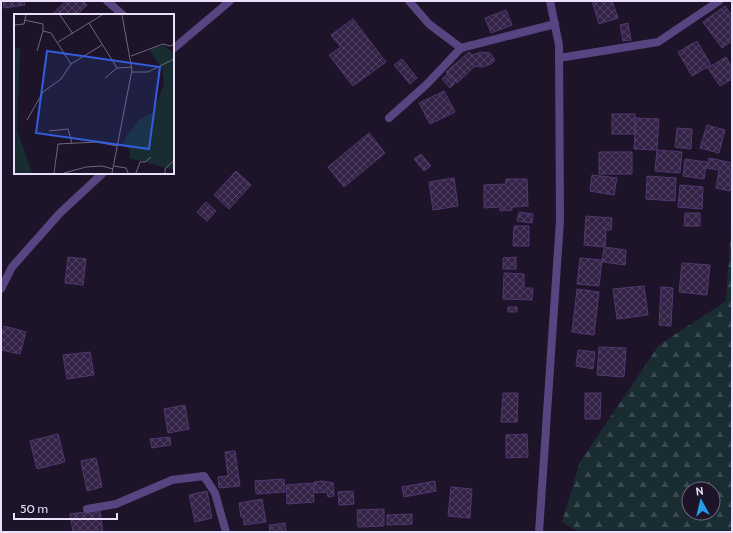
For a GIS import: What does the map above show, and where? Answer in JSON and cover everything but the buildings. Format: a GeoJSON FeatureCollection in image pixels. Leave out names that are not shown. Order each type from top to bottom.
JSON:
{"type":"FeatureCollection","features":[{"type":"Feature","properties":{"kind":"street"},"geometry":{"type":"LineString","coordinates":[[107,1],[122,14]]}},
{"type":"Feature","properties":{"kind":"street"},"geometry":{"type":"LineString","coordinates":[[174,48],[230,1]]}},
{"type":"Feature","properties":{"kind":"street"},"geometry":{"type":"LineString","coordinates":[[409,1],[429,24],[461,48]]}},
{"type":"Feature","properties":{"kind":"street"},"geometry":{"type":"LineString","coordinates":[[539,532],[560,220],[560,58],[559,45],[550,1]]}},
{"type":"Feature","properties":{"kind":"street"},"geometry":{"type":"LineString","coordinates":[[560,58],[658,42],[719,1]]}},
{"type":"Feature","properties":{"kind":"street"},"geometry":{"type":"LineString","coordinates":[[389,118],[427,84],[461,48],[555,24]]}},
{"type":"Feature","properties":{"kind":"street"},"geometry":{"type":"LineString","coordinates":[[1,289],[12,267],[60,213],[102,174]]}},
{"type":"Feature","properties":{"kind":"street"},"geometry":{"type":"LineString","coordinates":[[87,509],[116,504],[172,480],[204,476],[215,493],[226,532]]}},
{"type":"Feature","properties":{"kind":"green space"},"geometry":{"type":"Polygon","coordinates":[[[732,222],[732,532],[579,532],[562,522],[580,462],[659,345],[726,301],[732,222]]]}}]}
